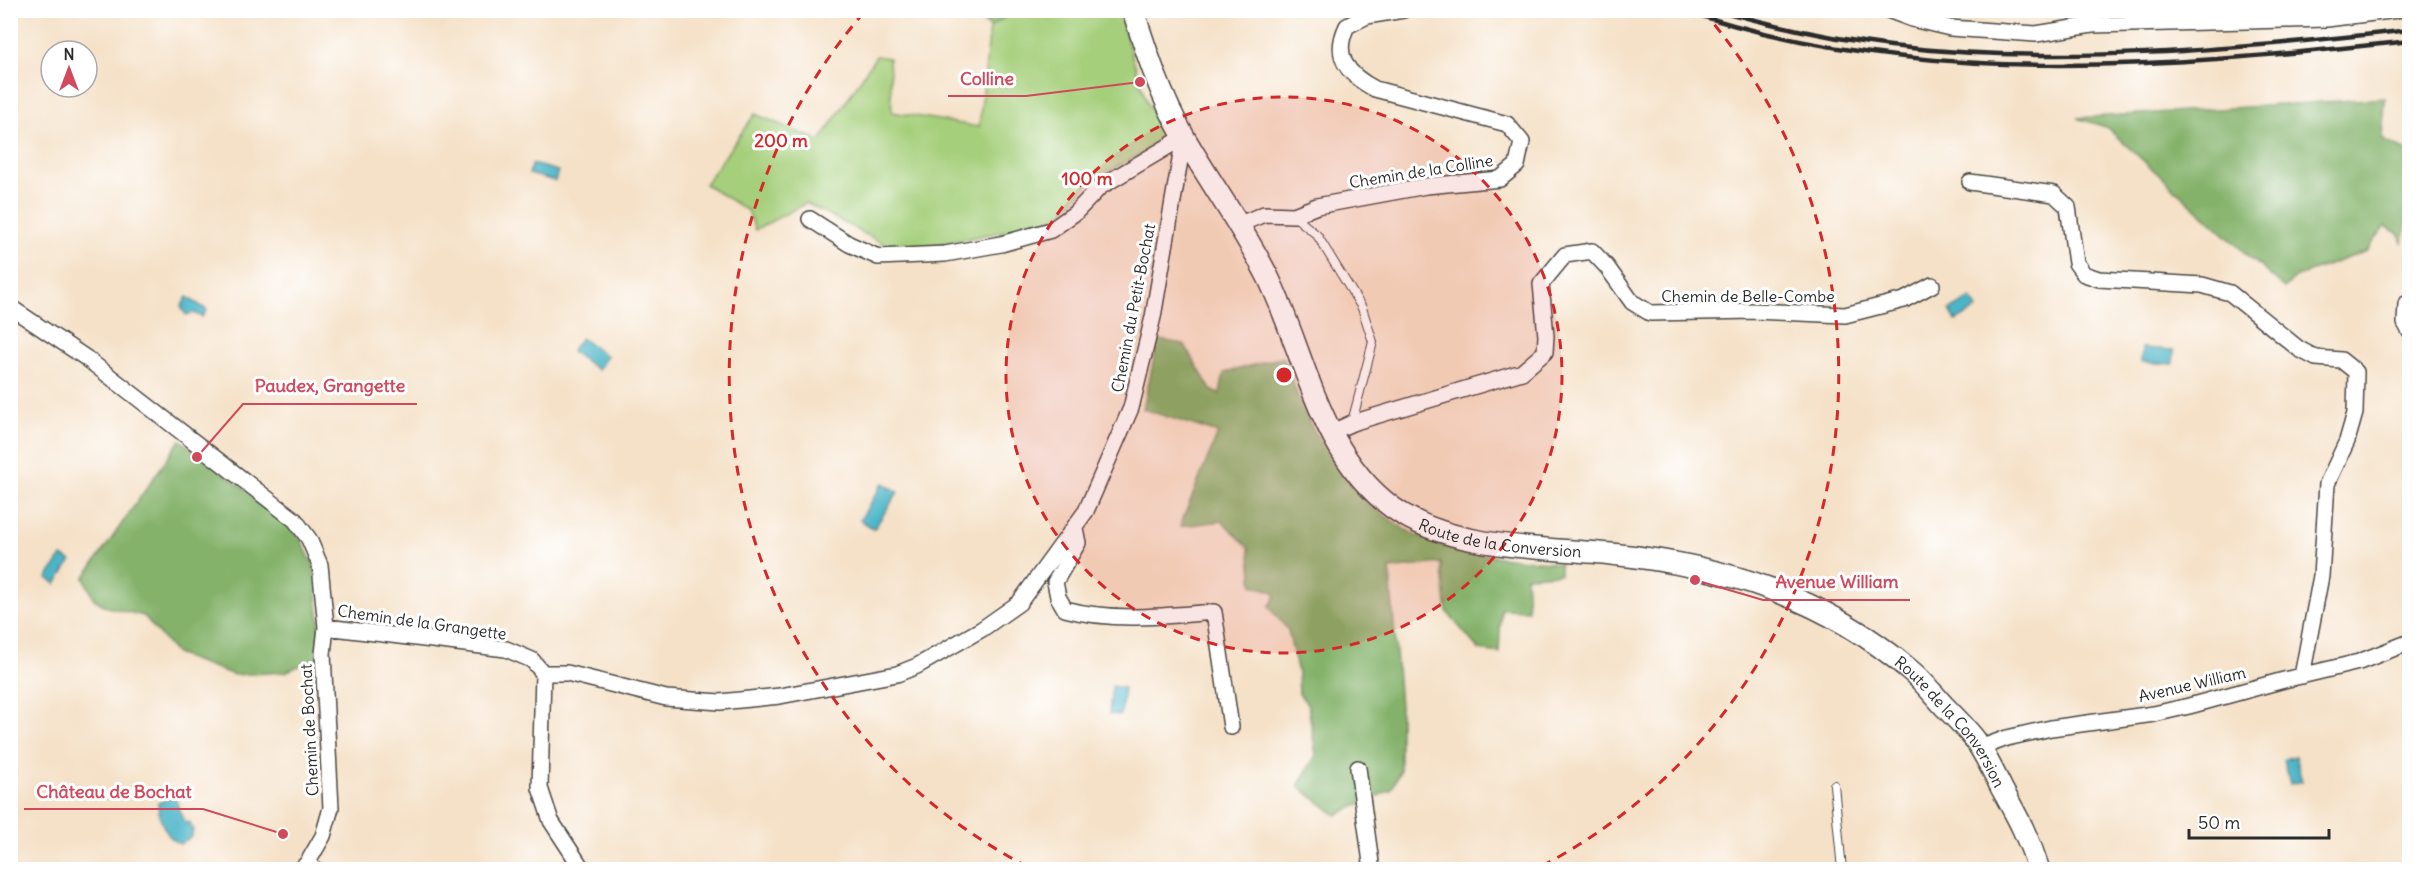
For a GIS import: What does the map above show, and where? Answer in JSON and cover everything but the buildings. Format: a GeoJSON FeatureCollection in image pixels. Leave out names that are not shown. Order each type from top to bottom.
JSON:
{"type":"FeatureCollection","features":[{"type":"Feature","properties":{"kind":"main road","name":"Route de la Conversion"},"geometry":{"type":"LineString","coordinates":[[1133,10],[1156,78],[1184,137],[1268,276],[1330,433],[1367,486],[1395,509],[1432,529],[1489,542],[1620,555],[1712,569],[1755,582],[1811,605],[1862,633],[1914,673],[1973,738],[2029,838],[2039,870]]}},
{"type":"Feature","properties":{"kind":"street","name":"Chemin de la Colline"},"geometry":{"type":"LineString","coordinates":[[1238,225],[1264,214],[1294,215],[1317,206],[1426,186],[1500,179],[1517,165],[1522,142],[1507,124],[1375,90],[1349,70],[1341,48],[1347,26],[1367,16],[1403,10]]}},
{"type":"Feature","properties":{"kind":"street"},"geometry":{"type":"LineString","coordinates":[[1888,10],[1912,20],[1950,28],[2036,34],[2092,25],[2327,19],[2397,10]]}},
{"type":"Feature","properties":{"kind":"street"},"geometry":{"type":"LineString","coordinates":[[810,219],[849,244],[878,257],[945,254],[1001,244],[1051,230],[1075,213],[1100,187],[1184,137]]}},
{"type":"Feature","properties":{"kind":"street","name":"Chemin du Petit-Bochat"},"geometry":{"type":"LineString","coordinates":[[543,674],[567,674],[666,698],[720,702],[780,696],[897,674],[917,666],[982,629],[1019,603],[1086,511],[1131,408],[1153,316],[1184,137]]}},
{"type":"Feature","properties":{"kind":"street"},"geometry":{"type":"LineString","coordinates":[[1970,182],[2054,194],[2068,207],[2076,262],[2084,274],[2099,279],[2202,285],[2230,293],[2299,349],[2316,358],[2341,360],[2356,372],[2355,413],[2347,441],[2327,484],[2321,576],[2302,676]]}},
{"type":"Feature","properties":{"kind":"street","name":"Chemin de Belle-Combe"},"geometry":{"type":"LineString","coordinates":[[1330,433],[1352,423],[1522,372],[1545,352],[1546,336],[1541,284],[1565,255],[1592,251],[1607,267],[1632,302],[1650,314],[1754,311],[1845,315],[1904,300],[1932,285]]}},
{"type":"Feature","properties":{"kind":"street"},"geometry":{"type":"LineString","coordinates":[[2409,302],[2406,304],[2404,323],[2409,332]]}},
{"type":"Feature","properties":{"kind":"street","name":"Chemin de la Grangette"},"geometry":{"type":"LineString","coordinates":[[10,307],[86,358],[295,520],[309,539],[320,565],[326,627],[506,649],[532,660],[543,674]]}},
{"type":"Feature","properties":{"kind":"street"},"geometry":{"type":"LineString","coordinates":[[1075,528],[1078,543],[1054,582],[1058,597],[1065,609],[1112,616],[1214,612],[1231,727]]}},
{"type":"Feature","properties":{"kind":"street","name":"Chemin de Bochat"},"geometry":{"type":"LineString","coordinates":[[304,866],[323,836],[331,808],[323,654],[326,627]]}},
{"type":"Feature","properties":{"kind":"street","name":"Avenue William"},"geometry":{"type":"LineString","coordinates":[[1980,748],[2007,738],[2051,728],[2154,714],[2189,706],[2359,662],[2409,642]]}},
{"type":"Feature","properties":{"kind":"street"},"geometry":{"type":"LineString","coordinates":[[543,674],[540,788],[551,821],[583,870]]}},
{"type":"Feature","properties":{"kind":"street"},"geometry":{"type":"LineString","coordinates":[[1358,768],[1372,870]]}},
{"type":"Feature","properties":{"kind":"lane"},"geometry":{"type":"LineString","coordinates":[[1294,215],[1317,235],[1362,308],[1373,342],[1352,423]]}},
{"type":"Feature","properties":{"kind":"lane"},"geometry":{"type":"LineString","coordinates":[[1834,785],[1842,870]]}},
{"type":"Feature","properties":{"kind":"lane","name":"Chemin de Bochat"},"geometry":{"type":"LineString","coordinates":[[304,866],[325,870]]}},
{"type":"Feature","properties":{"kind":"green space"},"geometry":{"type":"Polygon","coordinates":[[[971,11],[1014,11],[990,27],[971,11]]]}},
{"type":"Feature","properties":{"kind":"green space"},"geometry":{"type":"Polygon","coordinates":[[[1014,11],[1118,11],[1146,100],[1164,136],[1138,156],[1095,178],[1060,214],[1040,224],[925,247],[890,247],[806,203],[755,230],[748,211],[705,184],[755,114],[820,141],[876,56],[889,58],[892,112],[979,127],[990,27],[1014,11]]]}},
{"type":"Feature","properties":{"kind":"green space"},"geometry":{"type":"Polygon","coordinates":[[[2385,98],[2383,140],[2409,152],[2409,213],[2402,243],[2399,234],[2385,226],[2367,251],[2298,276],[2284,288],[2106,127],[2077,118],[2385,98]]]}},
{"type":"Feature","properties":{"kind":"green space"},"geometry":{"type":"Polygon","coordinates":[[[1158,340],[1184,344],[1211,390],[1220,394],[1224,373],[1283,357],[1303,409],[1322,443],[1346,478],[1392,521],[1430,541],[1462,550],[1560,563],[1560,574],[1526,576],[1528,610],[1501,609],[1499,653],[1479,650],[1447,612],[1441,563],[1390,569],[1400,707],[1400,771],[1391,790],[1336,815],[1298,786],[1316,755],[1308,705],[1299,694],[1298,673],[1288,630],[1269,607],[1276,596],[1273,592],[1253,585],[1249,548],[1222,521],[1180,526],[1218,433],[1143,409],[1158,340]]]}},
{"type":"Feature","properties":{"kind":"green space"},"geometry":{"type":"Polygon","coordinates":[[[180,440],[287,521],[302,542],[314,567],[320,622],[318,658],[285,672],[234,675],[176,654],[144,616],[107,607],[94,599],[84,578],[180,440]]]}},
{"type":"Feature","properties":{"kind":"water"},"geometry":{"type":"Polygon","coordinates":[[[532,164],[558,171],[555,181],[529,174],[532,164]]]}},
{"type":"Feature","properties":{"kind":"water"},"geometry":{"type":"Polygon","coordinates":[[[187,297],[207,310],[202,317],[194,313],[186,315],[181,307],[187,297]]]}},
{"type":"Feature","properties":{"kind":"water"},"geometry":{"type":"Polygon","coordinates":[[[1971,298],[1977,309],[1956,321],[1950,310],[1971,298]]]}},
{"type":"Feature","properties":{"kind":"water"},"geometry":{"type":"Polygon","coordinates":[[[581,338],[607,356],[598,370],[571,351],[581,338]]]}},
{"type":"Feature","properties":{"kind":"water"},"geometry":{"type":"Polygon","coordinates":[[[2142,348],[2174,350],[2173,364],[2141,362],[2142,348]]]}},
{"type":"Feature","properties":{"kind":"water"},"geometry":{"type":"Polygon","coordinates":[[[883,483],[898,492],[874,529],[860,520],[883,483]]]}},
{"type":"Feature","properties":{"kind":"water"},"geometry":{"type":"Polygon","coordinates":[[[62,556],[71,561],[56,584],[47,578],[62,556]]]}},
{"type":"Feature","properties":{"kind":"water"},"geometry":{"type":"Polygon","coordinates":[[[1112,686],[1124,688],[1121,715],[1109,714],[1112,686]]]}},
{"type":"Feature","properties":{"kind":"water"},"geometry":{"type":"Polygon","coordinates":[[[2295,756],[2302,781],[2290,784],[2284,759],[2295,756]]]}},
{"type":"Feature","properties":{"kind":"water"},"geometry":{"type":"Polygon","coordinates":[[[170,797],[175,798],[185,823],[189,822],[193,830],[192,836],[180,844],[167,832],[159,815],[158,803],[170,797]]]}},
{"type":"Feature","properties":{"kind":"railway"},"geometry":{"type":"LineString","coordinates":[[1684,10],[1772,35],[1862,52],[1953,61],[2044,65],[2228,58],[2410,41]]}},
{"type":"Feature","properties":{"kind":"railway"},"geometry":{"type":"LineString","coordinates":[[1717,10],[1847,40],[1955,52],[2020,55],[2085,55],[2216,49],[2410,30]]}},
{"type":"Feature","properties":{"kind":"place","name":"Colline"},"geometry":{"type":"Point","coordinates":[1140,82]}},
{"type":"Feature","properties":{"kind":"place","name":"Paudex, Grangette"},"geometry":{"type":"Point","coordinates":[197,457]}},
{"type":"Feature","properties":{"kind":"place","name":"Avenue William"},"geometry":{"type":"Point","coordinates":[1695,580]}},
{"type":"Feature","properties":{"kind":"place","name":"Château de Bochat"},"geometry":{"type":"Point","coordinates":[283,834]}}]}
